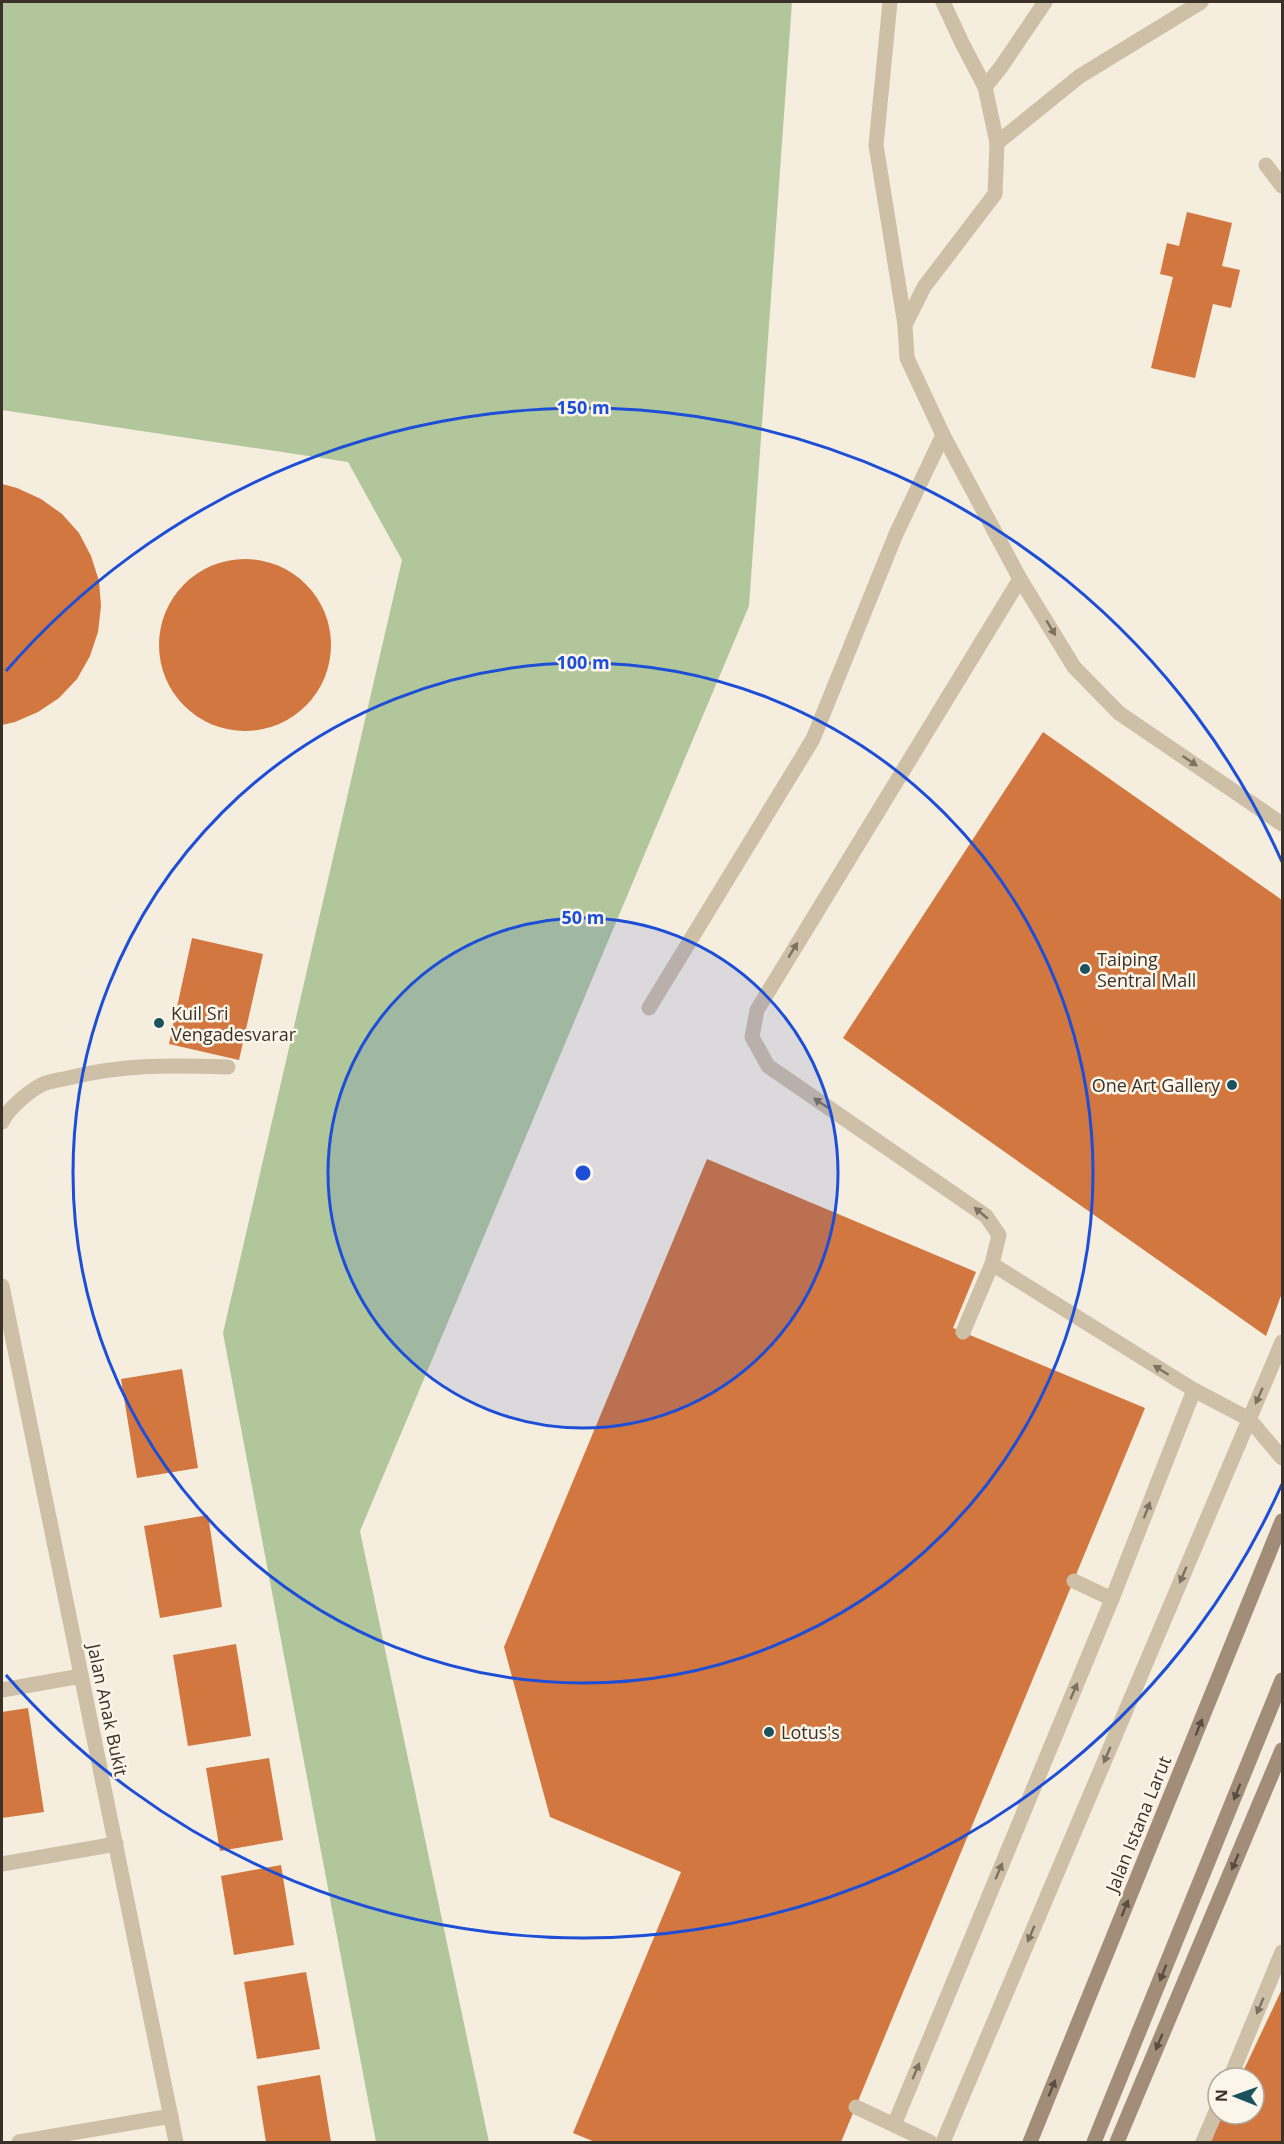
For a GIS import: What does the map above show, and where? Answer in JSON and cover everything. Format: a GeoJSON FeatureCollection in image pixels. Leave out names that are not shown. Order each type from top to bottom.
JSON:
{"type":"FeatureCollection","features":[{"type":"Feature","properties":{"kind":"main road","name":"Jalan Istana Larut"},"geometry":{"type":"LineString","coordinates":[[1030,2142],[1282,1521]]}},
{"type":"Feature","properties":{"kind":"main road"},"geometry":{"type":"LineString","coordinates":[[1094,2142],[1282,1680]]}},
{"type":"Feature","properties":{"kind":"main road"},"geometry":{"type":"LineString","coordinates":[[1117,2142],[1282,1750]]}},
{"type":"Feature","properties":{"kind":"street"},"geometry":{"type":"LineString","coordinates":[[890,2],[876,146],[905,325],[907,358],[944,435],[1020,579],[1074,667],[1119,713],[1282,824]]}},
{"type":"Feature","properties":{"kind":"street"},"geometry":{"type":"LineString","coordinates":[[905,325],[924,287],[994,194],[997,143],[985,87],[943,2]]}},
{"type":"Feature","properties":{"kind":"street"},"geometry":{"type":"LineString","coordinates":[[985,87],[1045,2]]}},
{"type":"Feature","properties":{"kind":"street"},"geometry":{"type":"LineString","coordinates":[[997,143],[1080,76],[1201,2]]}},
{"type":"Feature","properties":{"kind":"street"},"geometry":{"type":"LineString","coordinates":[[1266,165],[1282,186]]}},
{"type":"Feature","properties":{"kind":"street"},"geometry":{"type":"LineString","coordinates":[[649,1008],[813,739],[896,534],[944,435]]}},
{"type":"Feature","properties":{"kind":"street"},"geometry":{"type":"LineString","coordinates":[[963,1332],[992,1264],[999,1235],[986,1216],[768,1066],[752,1037],[757,1010],[1020,579]]}},
{"type":"Feature","properties":{"kind":"street"},"geometry":{"type":"LineString","coordinates":[[2,1122],[7,1111],[42,1085],[89,1073],[135,1065],[228,1067]]}},
{"type":"Feature","properties":{"kind":"street"},"geometry":{"type":"LineString","coordinates":[[992,1264],[1194,1390],[1249,1419],[1282,1458]]}},
{"type":"Feature","properties":{"kind":"street","name":"Jalan Anak Bukit"},"geometry":{"type":"LineString","coordinates":[[2,1286],[176,2142]]}},
{"type":"Feature","properties":{"kind":"street"},"geometry":{"type":"LineString","coordinates":[[943,2142],[1282,1342]]}},
{"type":"Feature","properties":{"kind":"street"},"geometry":{"type":"LineString","coordinates":[[894,2125],[1112,1599],[1194,1390]]}},
{"type":"Feature","properties":{"kind":"street"},"geometry":{"type":"LineString","coordinates":[[1074,1581],[1112,1599]]}},
{"type":"Feature","properties":{"kind":"street"},"geometry":{"type":"LineString","coordinates":[[2,1690],[81,1676]]}},
{"type":"Feature","properties":{"kind":"street"},"geometry":{"type":"LineString","coordinates":[[2,1864],[116,1844]]}},
{"type":"Feature","properties":{"kind":"street"},"geometry":{"type":"LineString","coordinates":[[1235,2066],[1282,1952]]}},
{"type":"Feature","properties":{"kind":"street"},"geometry":{"type":"LineString","coordinates":[[856,2107],[930,2142]]}},
{"type":"Feature","properties":{"kind":"street"},"geometry":{"type":"LineString","coordinates":[[19,2142],[171,2116]]}},
{"type":"Feature","properties":{"kind":"street"},"geometry":{"type":"LineString","coordinates":[[1203,2142],[1210,2126]]}},
{"type":"Feature","properties":{"kind":"green space"},"geometry":{"type":"Polygon","coordinates":[[[2,2],[792,2],[749,606],[360,1531],[489,2142],[376,2142],[223,1333],[402,560],[348,462],[2,410],[2,2]]]}},
{"type":"Feature","properties":{"kind":"building"},"geometry":{"type":"Polygon","coordinates":[[[1187,212],[1232,223],[1222,266],[1240,270],[1231,308],[1213,304],[1195,378],[1151,368],[1173,277],[1160,274],[1167,243],[1179,246],[1187,212]]]}},
{"type":"Feature","properties":{"kind":"building"},"geometry":{"type":"Polygon","coordinates":[[[2,484],[41,499],[62,514],[79,533],[91,556],[99,581],[101,606],[98,632],[90,656],[77,679],[59,698],[38,712],[2,725],[2,484]]]}},
{"type":"Feature","properties":{"kind":"building"},"geometry":{"type":"Polygon","coordinates":[[[245,559],[262,560],[278,565],[293,573],[306,584],[317,597],[325,612],[330,628],[330,662],[325,678],[317,693],[306,706],[293,717],[278,725],[262,730],[245,731],[228,730],[212,725],[197,717],[184,706],[173,693],[165,678],[160,662],[159,645],[160,628],[165,612],[173,597],[184,584],[197,573],[212,565],[228,560],[245,559]]]}},
{"type":"Feature","properties":{"kind":"building","name":"Taiping Sentral Mall"},"geometry":{"type":"Polygon","coordinates":[[[1043,732],[1282,900],[1282,1293],[1266,1336],[843,1038],[1043,732]]]}},
{"type":"Feature","properties":{"kind":"building"},"geometry":{"type":"Polygon","coordinates":[[[192,938],[263,954],[239,1060],[169,1044],[192,938]]]}},
{"type":"Feature","properties":{"kind":"building","name":"Lotus's"},"geometry":{"type":"Polygon","coordinates":[[[707,1159],[976,1272],[953,1328],[1145,1408],[841,2142],[595,2142],[573,2133],[681,1872],[550,1817],[504,1647],[707,1159]]]}},
{"type":"Feature","properties":{"kind":"building"},"geometry":{"type":"Polygon","coordinates":[[[182,1369],[198,1468],[137,1478],[121,1379],[182,1369]]]}},
{"type":"Feature","properties":{"kind":"building"},"geometry":{"type":"Polygon","coordinates":[[[208,1515],[222,1607],[160,1618],[144,1526],[208,1515]]]}},
{"type":"Feature","properties":{"kind":"building"},"geometry":{"type":"Polygon","coordinates":[[[236,1644],[251,1736],[188,1746],[173,1655],[236,1644]]]}},
{"type":"Feature","properties":{"kind":"building"},"geometry":{"type":"Polygon","coordinates":[[[28,1708],[44,1812],[2,1818],[2,1712],[28,1708]]]}},
{"type":"Feature","properties":{"kind":"building"},"geometry":{"type":"Polygon","coordinates":[[[269,1758],[283,1840],[220,1851],[206,1768],[269,1758]]]}},
{"type":"Feature","properties":{"kind":"building"},"geometry":{"type":"Polygon","coordinates":[[[281,1865],[294,1945],[234,1955],[221,1876],[281,1865]]]}},
{"type":"Feature","properties":{"kind":"building"},"geometry":{"type":"Polygon","coordinates":[[[306,1972],[320,2049],[257,2059],[244,1982],[306,1972]]]}},
{"type":"Feature","properties":{"kind":"building"},"geometry":{"type":"Polygon","coordinates":[[[1282,1989],[1282,2142],[1209,2142],[1217,2126],[1266,2126],[1266,2066],[1246,2066],[1282,1989]]]}},
{"type":"Feature","properties":{"kind":"building"},"geometry":{"type":"Polygon","coordinates":[[[320,2075],[331,2142],[266,2142],[257,2086],[320,2075]]]}},
{"type":"Feature","properties":{"kind":"place","name":"Taiping Sentral Mall"},"geometry":{"type":"Point","coordinates":[1085,969]}},
{"type":"Feature","properties":{"kind":"place","name":"Kuil Sri Vengadesvarar"},"geometry":{"type":"Point","coordinates":[159,1023]}},
{"type":"Feature","properties":{"kind":"place","name":"One Art Gallery"},"geometry":{"type":"Point","coordinates":[1232,1085]}},
{"type":"Feature","properties":{"kind":"place","name":"Lotus's"},"geometry":{"type":"Point","coordinates":[769,1732]}}]}
